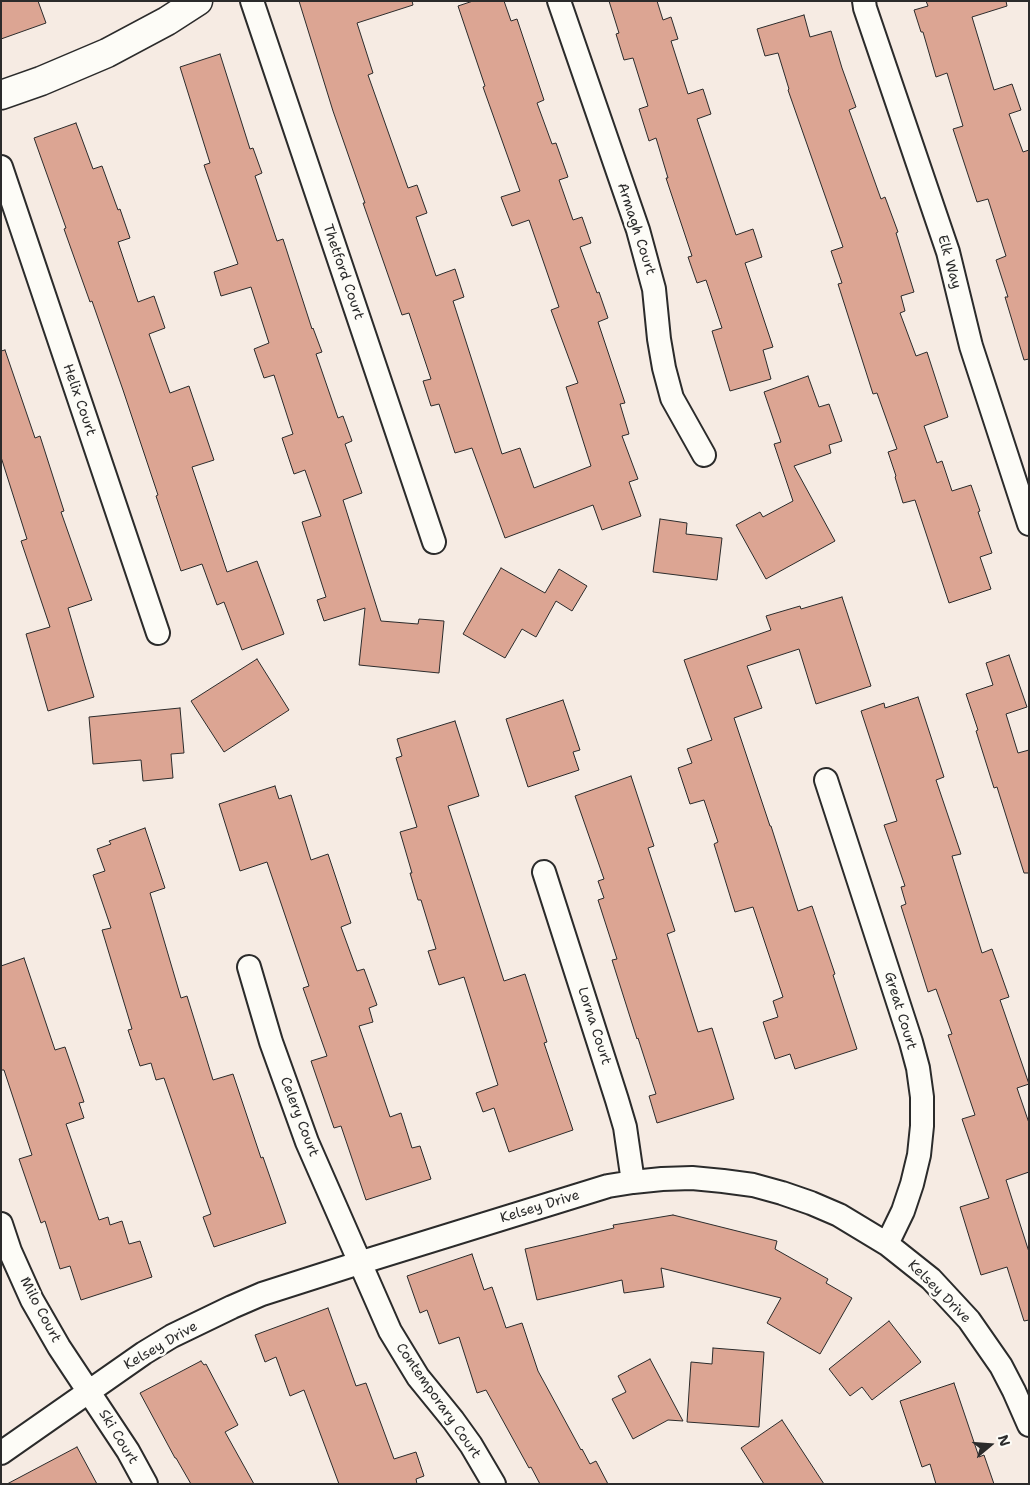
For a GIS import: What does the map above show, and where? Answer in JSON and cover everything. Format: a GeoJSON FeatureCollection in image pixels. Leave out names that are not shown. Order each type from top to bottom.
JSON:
{"type":"FeatureCollection","features":[{"type":"Feature","properties":{"kind":"street"},"geometry":{"type":"LineString","coordinates":[[1,95],[41,82],[107,53],[167,21],[198,1]]}},
{"type":"Feature","properties":{"kind":"street","name":"Thetford Court"},"geometry":{"type":"LineString","coordinates":[[252,1],[434,542]]}},
{"type":"Feature","properties":{"kind":"street","name":"Armagh Court"},"geometry":{"type":"LineString","coordinates":[[559,1],[638,230],[654,289],[659,339],[672,398],[704,455]]}},
{"type":"Feature","properties":{"kind":"street","name":"Elk Way"},"geometry":{"type":"LineString","coordinates":[[864,1],[868,18],[948,252],[971,346],[1029,524]]}},
{"type":"Feature","properties":{"kind":"street","name":"Helix Court"},"geometry":{"type":"LineString","coordinates":[[1,167],[158,633]]}},
{"type":"Feature","properties":{"kind":"street","name":"Great Court"},"geometry":{"type":"LineString","coordinates":[[826,780],[911,1042],[918,1068],[922,1097],[919,1155],[903,1211],[887,1244]]}},
{"type":"Feature","properties":{"kind":"street","name":"Lorna Court"},"geometry":{"type":"LineString","coordinates":[[544,872],[625,1127],[633,1182]]}},
{"type":"Feature","properties":{"kind":"street","name":"Celery Court"},"geometry":{"type":"LineString","coordinates":[[249,966],[271,1042],[307,1142],[360,1263]]}},
{"type":"Feature","properties":{"kind":"street","name":"Kelsey Drive"},"geometry":{"type":"LineString","coordinates":[[1,1453],[144,1353],[172,1336],[232,1306],[262,1294],[608,1186],[633,1182],[692,1178],[753,1186],[782,1193],[839,1215],[887,1244],[931,1280],[969,1320],[1001,1366],[1029,1425]]}},
{"type":"Feature","properties":{"kind":"street","name":"Milo Court"},"geometry":{"type":"LineString","coordinates":[[1,1224],[10,1251],[32,1300],[59,1347],[89,1391]]}},
{"type":"Feature","properties":{"kind":"street","name":"Contemporary Court"},"geometry":{"type":"LineString","coordinates":[[360,1263],[390,1332],[418,1377],[471,1445],[494,1484]]}},
{"type":"Feature","properties":{"kind":"street","name":"Ski Court"},"geometry":{"type":"LineString","coordinates":[[89,1391],[146,1484]]}},
{"type":"Feature","properties":{"kind":"building"},"geometry":{"type":"Polygon","coordinates":[[[1,1],[38,1],[46,23],[1,39],[1,1]]]}},
{"type":"Feature","properties":{"kind":"building"},"geometry":{"type":"Polygon","coordinates":[[[299,1],[412,1],[413,5],[357,23],[373,73],[368,75],[408,188],[417,185],[427,213],[416,217],[436,276],[455,269],[464,297],[453,301],[502,454],[520,448],[534,488],[591,466],[566,387],[578,383],[551,310],[559,307],[529,220],[512,226],[501,197],[520,191],[483,87],[485,86],[458,6],[473,1],[504,1],[511,21],[517,19],[544,100],[537,103],[552,144],[556,143],[568,177],[559,180],[573,220],[582,217],[591,243],[580,247],[608,318],[598,322],[625,403],[620,404],[629,434],[622,436],[638,479],[629,482],[641,516],[602,530],[593,505],[505,538],[472,448],[455,453],[439,404],[431,406],[423,381],[431,379],[409,313],[402,315],[363,203],[365,203],[333,111],[299,1]]]}},
{"type":"Feature","properties":{"kind":"building"},"geometry":{"type":"Polygon","coordinates":[[[609,1],[657,1],[663,20],[671,17],[678,39],[671,41],[688,94],[703,89],[711,114],[697,119],[736,235],[753,229],[762,257],[745,263],[773,347],[763,350],[771,379],[730,391],[712,331],[722,328],[706,280],[697,283],[688,257],[692,256],[666,178],[668,178],[656,138],[649,141],[639,109],[648,106],[633,58],[624,60],[616,34],[619,33],[609,1]]]}},
{"type":"Feature","properties":{"kind":"building"},"geometry":{"type":"Polygon","coordinates":[[[926,1],[1006,1],[1007,6],[972,17],[994,90],[1012,84],[1021,110],[1009,114],[1023,152],[1029,150],[1029,359],[1024,360],[1005,297],[1008,297],[996,260],[1006,256],[988,199],[977,202],[953,129],[963,126],[947,73],[936,77],[923,32],[921,32],[914,10],[928,6],[926,1]]]}},
{"type":"Feature","properties":{"kind":"building"},"geometry":{"type":"Polygon","coordinates":[[[804,15],[810,37],[831,31],[856,107],[849,110],[881,199],[885,197],[898,232],[896,233],[914,292],[901,296],[905,311],[900,313],[916,356],[927,352],[948,417],[924,426],[937,463],[942,461],[952,491],[971,485],[992,553],[980,557],[991,589],[949,603],[915,500],[903,503],[895,477],[888,452],[897,449],[877,393],[873,394],[838,284],[842,283],[831,251],[843,247],[788,90],[778,53],[765,56],[757,29],[804,15]]]}},
{"type":"Feature","properties":{"kind":"building"},"geometry":{"type":"Polygon","coordinates":[[[220,54],[250,149],[253,148],[262,173],[255,176],[277,241],[283,239],[312,329],[322,352],[316,354],[338,418],[343,416],[352,441],[345,444],[362,493],[343,500],[381,621],[418,624],[419,619],[444,621],[439,673],[359,665],[365,608],[324,621],[317,600],[326,597],[302,522],[321,516],[305,470],[294,474],[282,438],[293,434],[274,375],[264,378],[254,349],[269,343],[251,287],[221,296],[214,272],[238,264],[204,165],[210,163],[180,67],[220,54]]]}},
{"type":"Feature","properties":{"kind":"building"},"geometry":{"type":"Polygon","coordinates":[[[76,123],[93,169],[102,166],[118,210],[120,209],[130,238],[118,242],[138,302],[154,296],[165,328],[149,334],[170,393],[189,386],[214,460],[192,467],[227,572],[257,561],[284,634],[242,650],[224,602],[217,605],[202,564],[181,571],[123,390],[92,301],[90,302],[64,229],[66,228],[34,138],[76,123]]]}},
{"type":"Feature","properties":{"kind":"building"},"geometry":{"type":"Polygon","coordinates":[[[5,350],[35,438],[40,436],[64,511],[61,512],[92,600],[68,608],[94,697],[48,711],[26,634],[50,627],[21,541],[27,539],[1,457],[1,351],[5,350]]]}},
{"type":"Feature","properties":{"kind":"building"},"geometry":{"type":"Polygon","coordinates":[[[808,376],[819,407],[829,404],[842,441],[829,445],[831,453],[794,466],[835,541],[766,579],[736,525],[760,512],[763,517],[793,501],[774,444],[781,442],[764,392],[808,376]]]}},
{"type":"Feature","properties":{"kind":"building"},"geometry":{"type":"Polygon","coordinates":[[[660,519],[687,523],[686,534],[722,538],[717,580],[653,572],[660,519]]]}},
{"type":"Feature","properties":{"kind":"building"},"geometry":{"type":"Polygon","coordinates":[[[501,568],[545,593],[559,569],[587,586],[572,611],[556,601],[536,637],[522,629],[505,658],[463,634],[501,568]]]}},
{"type":"Feature","properties":{"kind":"building"},"geometry":{"type":"Polygon","coordinates":[[[842,597],[871,686],[816,704],[799,649],[747,666],[762,708],[734,718],[798,911],[812,906],[835,974],[833,975],[857,1049],[795,1069],[790,1054],[775,1059],[763,1022],[778,1017],[773,1001],[783,997],[753,907],[735,912],[714,844],[718,842],[704,800],[690,804],[678,768],[692,763],[687,749],[712,740],[684,660],[771,630],[766,616],[800,606],[801,609],[842,597]]]}},
{"type":"Feature","properties":{"kind":"building"},"geometry":{"type":"Polygon","coordinates":[[[1009,655],[1027,707],[1006,714],[1018,753],[1029,750],[1029,873],[1024,873],[997,787],[994,788],[966,694],[993,685],[986,663],[1009,655]]]}},
{"type":"Feature","properties":{"kind":"building"},"geometry":{"type":"Polygon","coordinates":[[[257,659],[289,710],[224,752],[191,701],[257,659]]]}},
{"type":"Feature","properties":{"kind":"building"},"geometry":{"type":"Polygon","coordinates":[[[918,697],[944,777],[936,780],[961,854],[952,856],[982,953],[992,949],[1009,997],[1000,1000],[1029,1084],[1017,1088],[1029,1123],[1029,1172],[1006,1180],[1029,1252],[1029,1320],[1024,1321],[1007,1267],[981,1275],[960,1207],[989,1198],[962,1119],[975,1115],[948,1035],[952,1034],[936,989],[928,992],[901,906],[906,904],[901,887],[905,886],[884,825],[897,821],[861,711],[884,703],[885,708],[918,697]]]}},
{"type":"Feature","properties":{"kind":"building"},"geometry":{"type":"Polygon","coordinates":[[[563,700],[580,750],[573,752],[579,770],[528,787],[506,719],[563,700]]]}},
{"type":"Feature","properties":{"kind":"building"},"geometry":{"type":"Polygon","coordinates":[[[180,708],[184,753],[171,754],[173,778],[143,781],[141,760],[93,764],[89,717],[180,708]]]}},
{"type":"Feature","properties":{"kind":"building"},"geometry":{"type":"Polygon","coordinates":[[[455,721],[479,796],[448,806],[504,981],[525,974],[547,1042],[544,1043],[573,1130],[509,1152],[494,1108],[483,1112],[476,1093],[498,1085],[464,977],[439,985],[428,951],[436,949],[421,900],[418,900],[400,832],[417,827],[396,758],[402,756],[397,739],[455,721]]]}},
{"type":"Feature","properties":{"kind":"building"},"geometry":{"type":"Polygon","coordinates":[[[631,776],[654,846],[648,848],[675,931],[667,934],[698,1032],[712,1028],[734,1099],[657,1123],[649,1096],[656,1094],[612,960],[617,959],[598,900],[604,898],[598,881],[604,879],[575,796],[631,776]]]}},
{"type":"Feature","properties":{"kind":"building"},"geometry":{"type":"Polygon","coordinates":[[[275,786],[279,799],[291,795],[311,860],[328,854],[351,923],[341,927],[357,971],[364,969],[377,1005],[369,1008],[373,1022],[359,1026],[390,1117],[401,1113],[412,1148],[420,1146],[431,1179],[366,1200],[341,1126],[334,1128],[311,1061],[327,1056],[303,988],[309,986],[267,862],[240,871],[219,804],[275,786]]]}},
{"type":"Feature","properties":{"kind":"building"},"geometry":{"type":"Polygon","coordinates":[[[145,828],[165,888],[150,893],[181,998],[187,996],[213,1080],[233,1074],[261,1158],[263,1157],[286,1223],[214,1247],[203,1217],[211,1214],[164,1078],[156,1080],[151,1063],[140,1066],[128,1030],[132,1029],[102,930],[111,928],[93,875],[105,871],[97,849],[111,844],[109,841],[145,828]]]}},
{"type":"Feature","properties":{"kind":"building"},"geometry":{"type":"Polygon","coordinates":[[[24,958],[55,1050],[65,1047],[84,1102],[79,1103],[84,1118],[66,1124],[99,1220],[108,1217],[110,1225],[122,1221],[129,1244],[140,1241],[152,1277],[81,1300],[70,1266],[60,1269],[45,1221],[41,1223],[19,1159],[32,1155],[4,1070],[1,1070],[1,966],[24,958]]]}},
{"type":"Feature","properties":{"kind":"building"},"geometry":{"type":"Polygon","coordinates":[[[673,1215],[777,1241],[775,1249],[828,1279],[826,1283],[852,1298],[820,1354],[767,1323],[781,1298],[661,1268],[664,1287],[624,1293],[622,1280],[537,1300],[525,1249],[614,1228],[613,1225],[673,1215]]]}},
{"type":"Feature","properties":{"kind":"building"},"geometry":{"type":"Polygon","coordinates":[[[472,1254],[484,1290],[492,1287],[506,1328],[522,1323],[538,1371],[581,1450],[590,1464],[596,1461],[608,1484],[540,1484],[531,1467],[529,1468],[486,1390],[477,1393],[459,1337],[439,1344],[427,1310],[420,1313],[407,1276],[472,1254]]]}},
{"type":"Feature","properties":{"kind":"building"},"geometry":{"type":"Polygon","coordinates":[[[328,1308],[356,1386],[366,1383],[394,1459],[416,1452],[424,1476],[416,1479],[417,1484],[339,1484],[304,1390],[290,1396],[276,1357],[265,1362],[255,1335],[328,1308]]]}},
{"type":"Feature","properties":{"kind":"building"},"geometry":{"type":"Polygon","coordinates":[[[889,1321],[921,1362],[872,1400],[862,1387],[850,1396],[829,1369],[889,1321]]]}},
{"type":"Feature","properties":{"kind":"building"},"geometry":{"type":"Polygon","coordinates":[[[713,1348],[764,1352],[759,1427],[687,1422],[691,1362],[712,1364],[713,1348]]]}},
{"type":"Feature","properties":{"kind":"building"},"geometry":{"type":"Polygon","coordinates":[[[650,1359],[683,1421],[668,1420],[633,1439],[612,1399],[626,1392],[618,1376],[650,1359]]]}},
{"type":"Feature","properties":{"kind":"building"},"geometry":{"type":"Polygon","coordinates":[[[201,1361],[204,1365],[206,1364],[238,1425],[225,1432],[254,1484],[191,1484],[140,1393],[201,1361]]]}},
{"type":"Feature","properties":{"kind":"building"},"geometry":{"type":"Polygon","coordinates":[[[954,1383],[979,1457],[984,1455],[994,1484],[936,1484],[930,1464],[922,1467],[900,1401],[954,1383]]]}},
{"type":"Feature","properties":{"kind":"building"},"geometry":{"type":"Polygon","coordinates":[[[782,1420],[824,1484],[764,1484],[741,1448],[782,1420]]]}},
{"type":"Feature","properties":{"kind":"building"},"geometry":{"type":"Polygon","coordinates":[[[77,1447],[97,1484],[7,1484],[77,1447]]]}}]}
